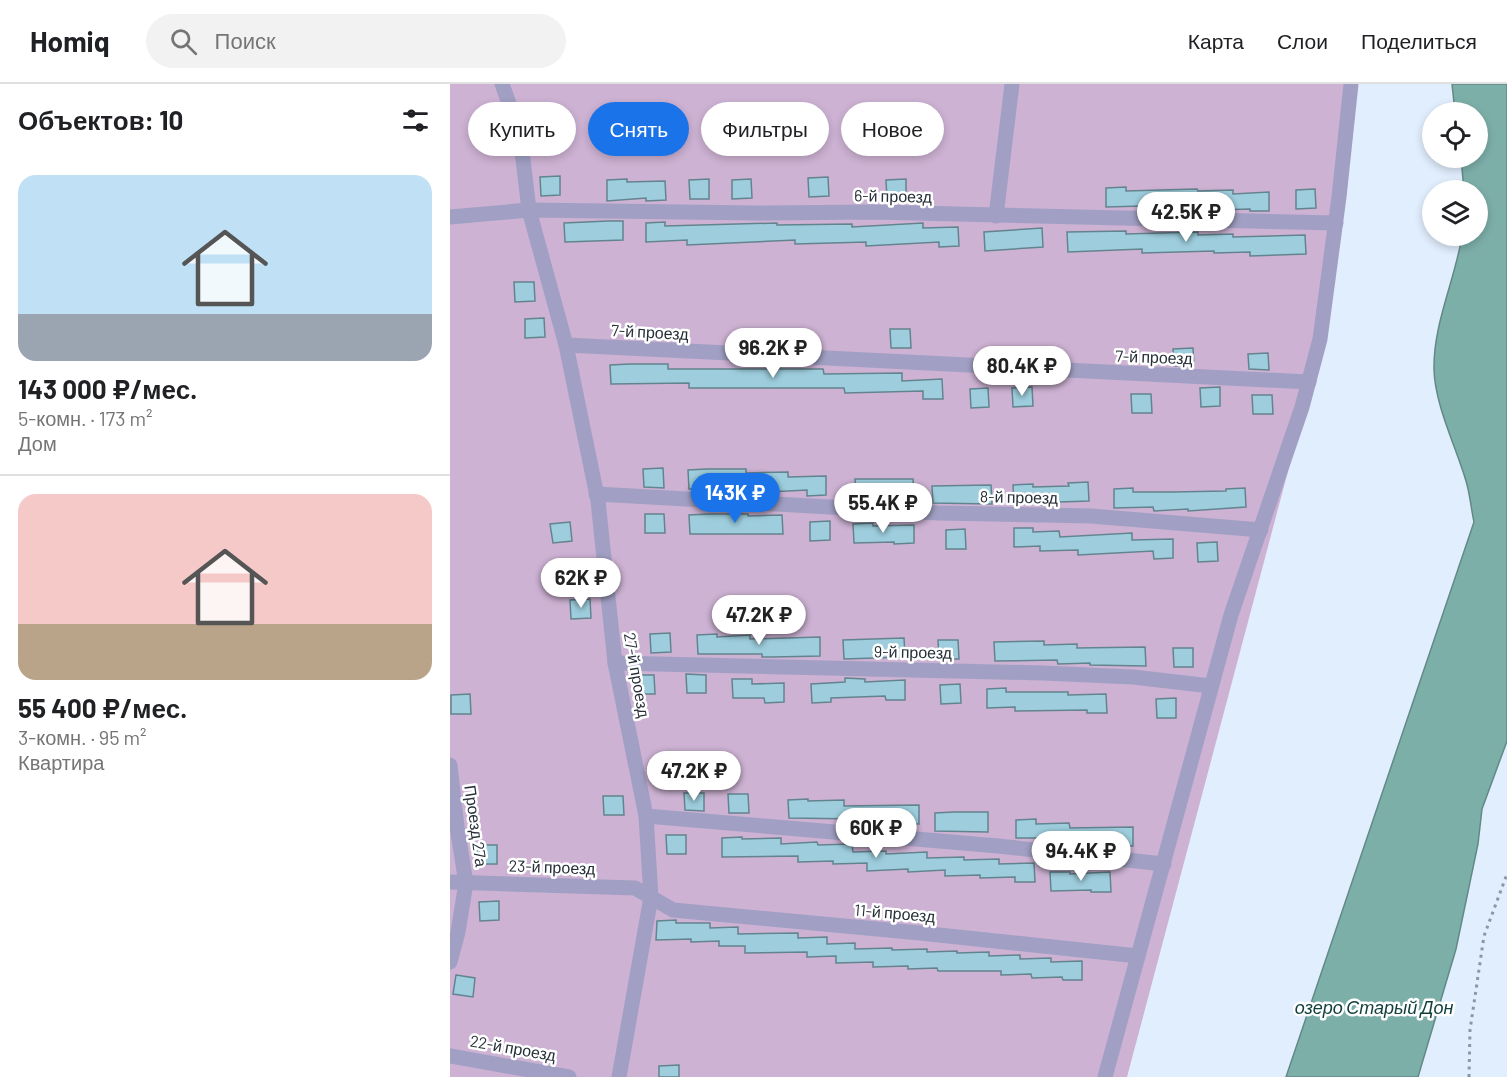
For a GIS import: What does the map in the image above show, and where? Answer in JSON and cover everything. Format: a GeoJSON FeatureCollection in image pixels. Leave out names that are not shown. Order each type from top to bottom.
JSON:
{"type":"FeatureCollection","features":[{"type":"Feature","properties":{"kind":"street","name":"27-й проезд"},"geometry":{"type":"LineString","coordinates":[[502,84],[520,134],[529,210],[566,345],[596,494],[615,663],[646,816],[651,897],[619,1077]]}},
{"type":"Feature","properties":{"kind":"street"},"geometry":{"type":"LineString","coordinates":[[996,216],[1012,84]]}},
{"type":"Feature","properties":{"kind":"street"},"geometry":{"type":"LineString","coordinates":[[1105,1077],[1231,615],[1302,407],[1320,339],[1351,84]]}},
{"type":"Feature","properties":{"kind":"street","name":"6-й проезд"},"geometry":{"type":"LineString","coordinates":[[450,217],[529,210],[874,213],[1336,222]]}},
{"type":"Feature","properties":{"kind":"street","name":"7-й проезд"},"geometry":{"type":"LineString","coordinates":[[566,345],[1309,382]]}},
{"type":"Feature","properties":{"kind":"street","name":"8-й проезд"},"geometry":{"type":"LineString","coordinates":[[596,494],[938,513],[1091,516],[1261,530]]}},
{"type":"Feature","properties":{"kind":"street","name":"9-й проезд"},"geometry":{"type":"LineString","coordinates":[[615,663],[1043,673],[1133,677],[1211,686]]}},
{"type":"Feature","properties":{"kind":"street","name":"Проезд 27а"},"geometry":{"type":"LineString","coordinates":[[450,765],[466,883],[458,932],[450,962]]}},
{"type":"Feature","properties":{"kind":"street"},"geometry":{"type":"LineString","coordinates":[[646,816],[998,846],[1164,864]]}},
{"type":"Feature","properties":{"kind":"street","name":"23-й проезд"},"geometry":{"type":"LineString","coordinates":[[450,882],[634,888],[651,897]]}},
{"type":"Feature","properties":{"kind":"street","name":"11-й проезд"},"geometry":{"type":"LineString","coordinates":[[651,897],[673,910],[1138,956]]}},
{"type":"Feature","properties":{"kind":"street","name":"22-й проезд"},"geometry":{"type":"LineString","coordinates":[[450,1056],[569,1077]]}},
{"type":"Feature","properties":{"kind":"path"},"geometry":{"type":"LineString","coordinates":[[1469,1077],[1470,1030],[1484,936],[1507,874]]}},
{"type":"Feature","properties":{"kind":"shaded area"},"geometry":{"type":"Polygon","coordinates":[[[450,84],[1357,84],[1321,347],[1127,1077],[450,1077],[450,84]]]}},
{"type":"Feature","properties":{"kind":"water","name":"озеро Старый Дон"},"geometry":{"type":"Polygon","coordinates":[[[1452,84],[1507,84],[1507,741],[1482,809],[1478,844],[1456,949],[1418,1077],[1286,1077],[1474,522],[1469,491],[1438,397],[1434,370],[1437,336],[1460,246],[1488,246],[1488,180],[1463,180],[1462,168],[1488,168],[1488,102],[1454,102],[1452,84]]]}},
{"type":"Feature","properties":{"kind":"building"},"geometry":{"type":"Polygon","coordinates":[[[560,176],[560,195],[541,196],[540,177],[560,176]]]}},
{"type":"Feature","properties":{"kind":"building"},"geometry":{"type":"Polygon","coordinates":[[[828,177],[829,196],[809,197],[808,178],[828,177]]]}},
{"type":"Feature","properties":{"kind":"building"},"geometry":{"type":"Polygon","coordinates":[[[627,179],[627,182],[665,181],[666,200],[646,201],[646,198],[607,201],[607,180],[627,179]]]}},
{"type":"Feature","properties":{"kind":"building"},"geometry":{"type":"Polygon","coordinates":[[[709,179],[709,199],[690,199],[689,180],[709,179]]]}},
{"type":"Feature","properties":{"kind":"building"},"geometry":{"type":"Polygon","coordinates":[[[751,179],[752,198],[732,199],[732,180],[751,179]]]}},
{"type":"Feature","properties":{"kind":"building"},"geometry":{"type":"Polygon","coordinates":[[[906,179],[906,198],[887,199],[886,180],[906,179]]]}},
{"type":"Feature","properties":{"kind":"building"},"geometry":{"type":"Polygon","coordinates":[[[1126,187],[1126,191],[1197,189],[1198,191],[1233,190],[1233,194],[1269,192],[1269,211],[1214,210],[1214,207],[1142,209],[1142,206],[1106,207],[1106,188],[1126,187]]]}},
{"type":"Feature","properties":{"kind":"building"},"geometry":{"type":"Polygon","coordinates":[[[1315,189],[1316,208],[1296,209],[1296,190],[1315,189]]]}},
{"type":"Feature","properties":{"kind":"building"},"geometry":{"type":"Polygon","coordinates":[[[623,221],[623,240],[565,242],[564,223],[623,221]]]}},
{"type":"Feature","properties":{"kind":"building"},"geometry":{"type":"Polygon","coordinates":[[[665,222],[665,226],[777,223],[777,225],[852,224],[852,227],[923,223],[923,228],[958,227],[959,246],[939,247],[939,242],[866,246],[866,242],[795,244],[795,240],[687,245],[687,240],[646,242],[646,223],[665,222]]]}},
{"type":"Feature","properties":{"kind":"building"},"geometry":{"type":"Polygon","coordinates":[[[1042,228],[1043,247],[985,251],[984,232],[1042,228]]]}},
{"type":"Feature","properties":{"kind":"building"},"geometry":{"type":"Polygon","coordinates":[[[1126,231],[1126,234],[1198,232],[1198,235],[1233,234],[1233,237],[1305,235],[1306,254],[1250,256],[1250,252],[1214,253],[1214,251],[1142,253],[1142,249],[1068,252],[1067,232],[1126,231]]]}},
{"type":"Feature","properties":{"kind":"building"},"geometry":{"type":"Polygon","coordinates":[[[514,282],[534,282],[535,301],[515,302],[514,282]]]}},
{"type":"Feature","properties":{"kind":"building"},"geometry":{"type":"Polygon","coordinates":[[[544,318],[545,337],[525,338],[525,319],[544,318]]]}},
{"type":"Feature","properties":{"kind":"building"},"geometry":{"type":"Polygon","coordinates":[[[890,329],[910,329],[911,348],[891,348],[890,329]]]}},
{"type":"Feature","properties":{"kind":"building"},"geometry":{"type":"Polygon","coordinates":[[[1193,348],[1194,366],[1174,366],[1173,349],[1193,348]]]}},
{"type":"Feature","properties":{"kind":"building"},"geometry":{"type":"Polygon","coordinates":[[[1268,353],[1269,370],[1249,369],[1248,354],[1268,353]]]}},
{"type":"Feature","properties":{"kind":"building"},"geometry":{"type":"Polygon","coordinates":[[[668,364],[668,369],[823,369],[824,374],[902,373],[902,381],[942,379],[943,399],[923,399],[923,391],[845,393],[844,388],[689,388],[689,383],[611,384],[610,365],[668,364]]]}},
{"type":"Feature","properties":{"kind":"building"},"geometry":{"type":"Polygon","coordinates":[[[1032,387],[1033,406],[1013,407],[1012,388],[1032,387]]]}},
{"type":"Feature","properties":{"kind":"building"},"geometry":{"type":"Polygon","coordinates":[[[1220,387],[1220,406],[1201,407],[1200,388],[1220,387]]]}},
{"type":"Feature","properties":{"kind":"building"},"geometry":{"type":"Polygon","coordinates":[[[988,388],[989,407],[971,408],[970,389],[988,388]]]}},
{"type":"Feature","properties":{"kind":"building"},"geometry":{"type":"Polygon","coordinates":[[[1131,394],[1151,394],[1152,413],[1132,413],[1131,394]]]}},
{"type":"Feature","properties":{"kind":"building"},"geometry":{"type":"Polygon","coordinates":[[[1252,395],[1272,395],[1273,414],[1253,414],[1252,395]]]}},
{"type":"Feature","properties":{"kind":"building"},"geometry":{"type":"Polygon","coordinates":[[[663,468],[664,488],[644,487],[643,469],[663,468]]]}},
{"type":"Feature","properties":{"kind":"building"},"geometry":{"type":"Polygon","coordinates":[[[746,469],[746,473],[788,472],[788,477],[826,476],[826,495],[807,496],[807,490],[768,492],[768,487],[689,489],[688,470],[746,469]]]}},
{"type":"Feature","properties":{"kind":"building"},"geometry":{"type":"Polygon","coordinates":[[[855,479],[913,479],[914,498],[856,498],[855,479]]]}},
{"type":"Feature","properties":{"kind":"building"},"geometry":{"type":"Polygon","coordinates":[[[1088,482],[1089,501],[1059,502],[1059,505],[1054,506],[1039,505],[1039,503],[1014,504],[1013,485],[1069,486],[1068,483],[1088,482]]]}},
{"type":"Feature","properties":{"kind":"building"},"geometry":{"type":"Polygon","coordinates":[[[991,485],[992,504],[933,503],[932,486],[991,485]]]}},
{"type":"Feature","properties":{"kind":"building"},"geometry":{"type":"Polygon","coordinates":[[[1133,488],[1133,492],[1226,491],[1226,489],[1245,488],[1246,507],[1188,511],[1188,509],[1154,511],[1153,507],[1114,508],[1114,489],[1133,488]]]}},
{"type":"Feature","properties":{"kind":"building"},"geometry":{"type":"Polygon","coordinates":[[[645,514],[664,514],[665,533],[645,533],[645,514]]]}},
{"type":"Feature","properties":{"kind":"building"},"geometry":{"type":"Polygon","coordinates":[[[689,515],[782,515],[783,534],[690,534],[689,515]]]}},
{"type":"Feature","properties":{"kind":"building"},"geometry":{"type":"Polygon","coordinates":[[[830,521],[830,540],[810,541],[810,522],[830,521]]]}},
{"type":"Feature","properties":{"kind":"building"},"geometry":{"type":"Polygon","coordinates":[[[570,522],[572,541],[553,543],[550,524],[570,522]]]}},
{"type":"Feature","properties":{"kind":"building"},"geometry":{"type":"Polygon","coordinates":[[[873,523],[873,526],[914,525],[914,543],[854,543],[853,524],[873,523]]]}},
{"type":"Feature","properties":{"kind":"building"},"geometry":{"type":"Polygon","coordinates":[[[1014,528],[1033,528],[1033,532],[1059,531],[1060,537],[1132,533],[1132,540],[1173,539],[1173,558],[1154,559],[1153,551],[1078,555],[1078,550],[1040,551],[1040,546],[1014,547],[1014,528]]]}},
{"type":"Feature","properties":{"kind":"building"},"geometry":{"type":"Polygon","coordinates":[[[965,529],[966,549],[946,549],[946,530],[965,529]]]}},
{"type":"Feature","properties":{"kind":"building"},"geometry":{"type":"Polygon","coordinates":[[[1217,542],[1218,561],[1198,562],[1197,543],[1217,542]]]}},
{"type":"Feature","properties":{"kind":"building"},"geometry":{"type":"Polygon","coordinates":[[[590,599],[591,618],[571,619],[570,600],[590,599]]]}},
{"type":"Feature","properties":{"kind":"building"},"geometry":{"type":"Polygon","coordinates":[[[670,633],[671,652],[651,653],[650,634],[670,633]]]}},
{"type":"Feature","properties":{"kind":"building"},"geometry":{"type":"Polygon","coordinates":[[[717,634],[717,637],[750,635],[750,639],[820,637],[820,656],[762,657],[762,654],[698,654],[697,635],[717,634]]]}},
{"type":"Feature","properties":{"kind":"building"},"geometry":{"type":"Polygon","coordinates":[[[904,638],[905,657],[844,659],[843,640],[904,638]]]}},
{"type":"Feature","properties":{"kind":"building"},"geometry":{"type":"Polygon","coordinates":[[[938,640],[958,640],[959,659],[939,659],[938,640]]]}},
{"type":"Feature","properties":{"kind":"building"},"geometry":{"type":"Polygon","coordinates":[[[1044,641],[1044,645],[1077,644],[1077,648],[1145,647],[1146,666],[1058,664],[1057,660],[995,661],[994,642],[1044,641]]]}},
{"type":"Feature","properties":{"kind":"building"},"geometry":{"type":"Polygon","coordinates":[[[1173,648],[1193,648],[1193,667],[1174,667],[1173,648]]]}},
{"type":"Feature","properties":{"kind":"building"},"geometry":{"type":"Polygon","coordinates":[[[686,674],[706,675],[706,693],[687,693],[686,674]]]}},
{"type":"Feature","properties":{"kind":"building"},"geometry":{"type":"Polygon","coordinates":[[[635,675],[654,675],[655,694],[635,694],[635,675]]]}},
{"type":"Feature","properties":{"kind":"building"},"geometry":{"type":"Polygon","coordinates":[[[845,678],[865,679],[865,682],[905,680],[905,700],[886,700],[885,696],[831,698],[831,702],[812,703],[811,684],[845,682],[845,678]]]}},
{"type":"Feature","properties":{"kind":"building"},"geometry":{"type":"Polygon","coordinates":[[[732,679],[752,679],[752,684],[784,683],[784,702],[765,703],[764,698],[733,698],[732,679]]]}},
{"type":"Feature","properties":{"kind":"building"},"geometry":{"type":"Polygon","coordinates":[[[960,684],[961,703],[941,704],[940,685],[960,684]]]}},
{"type":"Feature","properties":{"kind":"building"},"geometry":{"type":"Polygon","coordinates":[[[1006,688],[1006,692],[1106,694],[1107,713],[1087,713],[1087,710],[1015,711],[1015,707],[987,708],[987,689],[1006,688]]]}},
{"type":"Feature","properties":{"kind":"building"},"geometry":{"type":"Polygon","coordinates":[[[470,694],[471,714],[451,714],[451,695],[470,694]]]}},
{"type":"Feature","properties":{"kind":"building"},"geometry":{"type":"Polygon","coordinates":[[[1176,698],[1176,718],[1157,718],[1156,699],[1176,698]]]}},
{"type":"Feature","properties":{"kind":"building"},"geometry":{"type":"Polygon","coordinates":[[[684,793],[704,793],[704,811],[685,810],[684,793]]]}},
{"type":"Feature","properties":{"kind":"building"},"geometry":{"type":"Polygon","coordinates":[[[728,794],[748,794],[749,813],[729,813],[728,794]]]}},
{"type":"Feature","properties":{"kind":"building"},"geometry":{"type":"Polygon","coordinates":[[[603,796],[623,796],[624,815],[604,815],[603,796]]]}},
{"type":"Feature","properties":{"kind":"building"},"geometry":{"type":"Polygon","coordinates":[[[808,799],[808,801],[844,800],[844,806],[919,805],[919,824],[860,824],[859,819],[789,818],[788,800],[808,799]]]}},
{"type":"Feature","properties":{"kind":"building"},"geometry":{"type":"Polygon","coordinates":[[[988,812],[988,832],[935,831],[935,813],[988,812]]]}},
{"type":"Feature","properties":{"kind":"building"},"geometry":{"type":"Polygon","coordinates":[[[1036,819],[1036,824],[1069,823],[1070,828],[1133,827],[1133,846],[1090,846],[1079,845],[1079,842],[1050,842],[1050,838],[1016,838],[1016,820],[1036,819]]]}},
{"type":"Feature","properties":{"kind":"building"},"geometry":{"type":"Polygon","coordinates":[[[666,835],[686,835],[686,854],[667,854],[666,835]]]}},
{"type":"Feature","properties":{"kind":"building"},"geometry":{"type":"Polygon","coordinates":[[[742,837],[742,839],[781,838],[781,844],[817,842],[818,845],[852,844],[853,852],[886,851],[886,854],[927,852],[927,858],[964,857],[964,860],[999,859],[999,864],[1034,863],[1035,882],[1015,882],[1015,877],[945,876],[945,870],[867,871],[867,863],[798,862],[798,856],[722,857],[722,838],[742,837]]]}},
{"type":"Feature","properties":{"kind":"building"},"geometry":{"type":"Polygon","coordinates":[[[477,845],[497,845],[497,864],[477,864],[477,845]]]}},
{"type":"Feature","properties":{"kind":"building"},"geometry":{"type":"Polygon","coordinates":[[[1050,872],[1070,872],[1070,874],[1110,872],[1111,892],[1051,891],[1050,872]]]}},
{"type":"Feature","properties":{"kind":"building"},"geometry":{"type":"Polygon","coordinates":[[[499,901],[499,920],[480,921],[479,902],[499,901]]]}},
{"type":"Feature","properties":{"kind":"building"},"geometry":{"type":"Polygon","coordinates":[[[676,920],[676,923],[710,923],[710,928],[738,927],[738,934],[798,933],[798,938],[827,937],[827,944],[855,943],[855,949],[892,948],[892,950],[927,949],[927,952],[989,952],[989,956],[1020,955],[1020,959],[1051,958],[1051,962],[1082,961],[1082,980],[1063,980],[1062,977],[1032,978],[1031,974],[1001,975],[1001,971],[938,971],[937,968],[908,969],[908,966],[873,967],[873,962],[836,963],[836,956],[807,957],[807,952],[745,953],[745,946],[719,946],[719,941],[656,940],[657,921],[676,920]]]}},
{"type":"Feature","properties":{"kind":"building"},"geometry":{"type":"Polygon","coordinates":[[[456,975],[475,978],[473,997],[453,994],[456,975]]]}},
{"type":"Feature","properties":{"kind":"building"},"geometry":{"type":"Polygon","coordinates":[[[679,1065],[679,1077],[659,1077],[659,1066],[679,1065]]]}}]}
